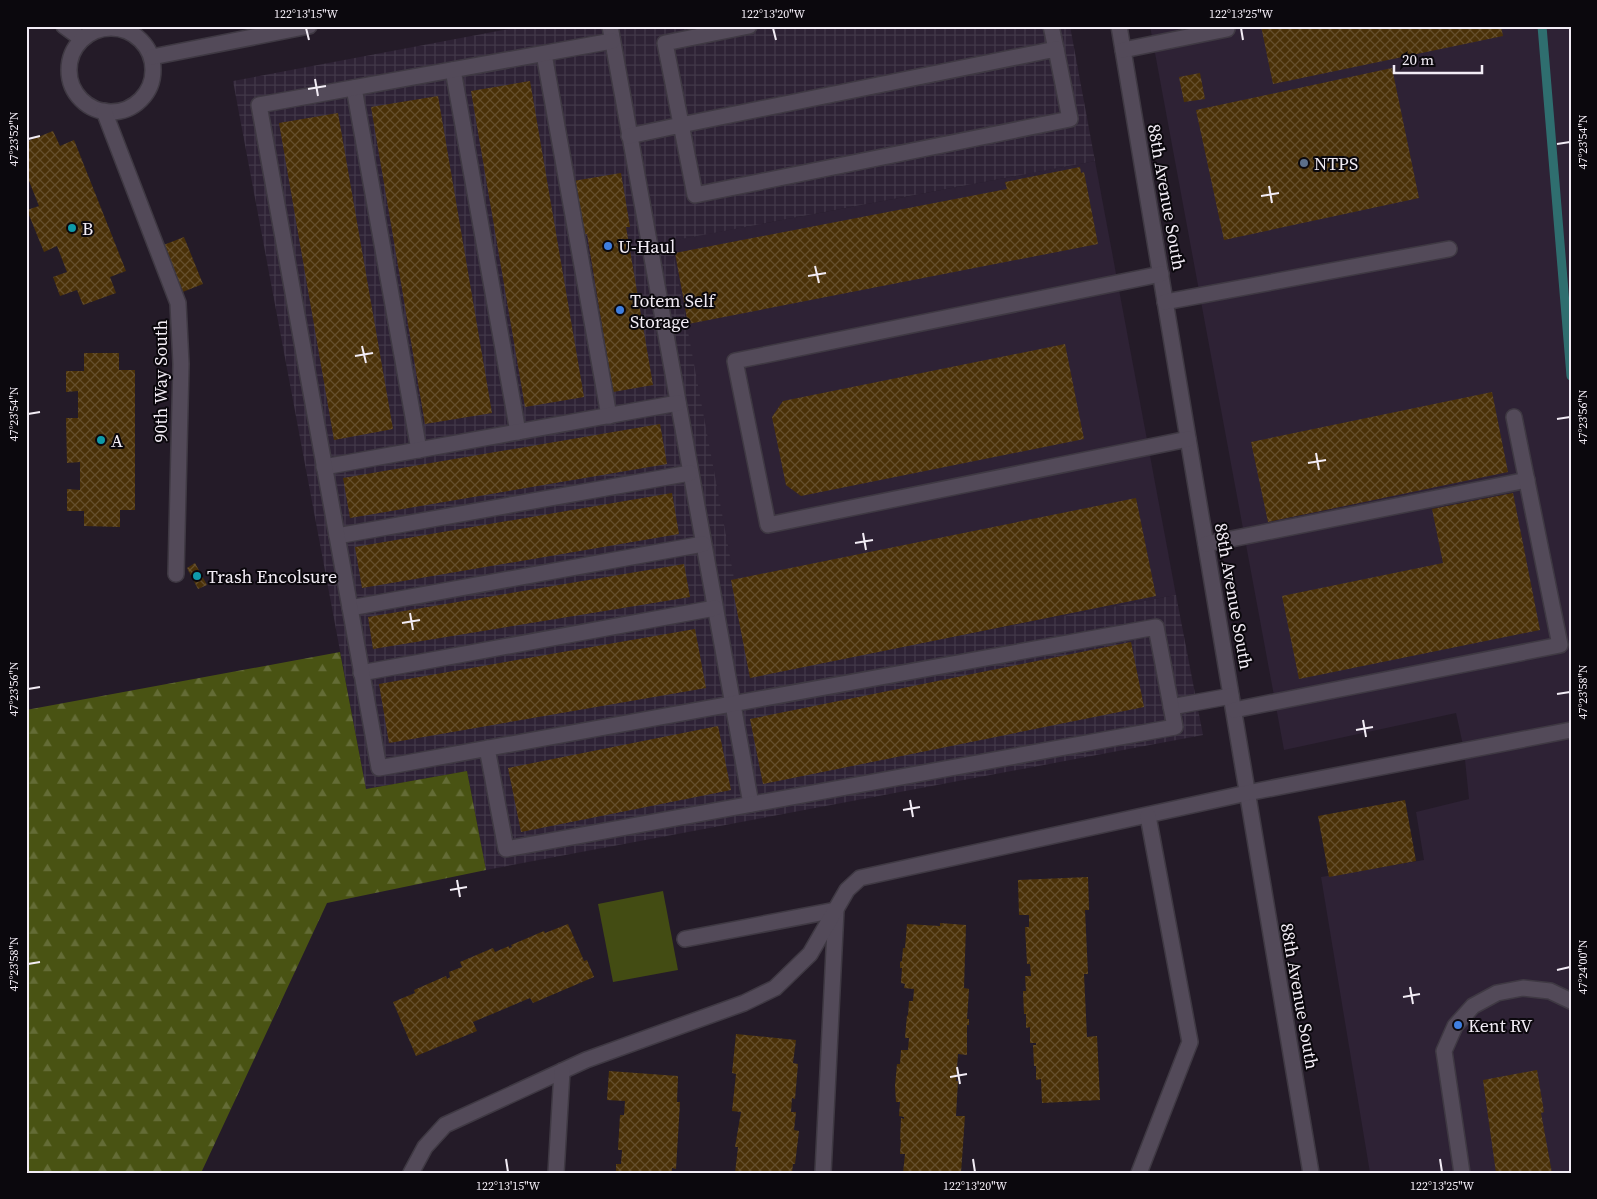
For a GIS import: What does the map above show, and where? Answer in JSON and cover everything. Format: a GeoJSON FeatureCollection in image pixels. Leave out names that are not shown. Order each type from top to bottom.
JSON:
{"type":"FeatureCollection","features":[{"type":"Feature","properties":{"kind":"street"},"geometry":{"type":"LineString","coordinates":[[64,26],[82,39]]}},
{"type":"Feature","properties":{"kind":"street"},"geometry":{"type":"LineString","coordinates":[[152,57],[282,29],[309,26]]}},
{"type":"Feature","properties":{"kind":"street"},"geometry":{"type":"LineString","coordinates":[[748,26],[665,43],[695,195],[1070,119],[1051,26]]}},
{"type":"Feature","properties":{"kind":"street","name":"88th Avenue South"},"geometry":{"type":"LineString","coordinates":[[1119,26],[1311,1173]]}},
{"type":"Feature","properties":{"kind":"street"},"geometry":{"type":"LineString","coordinates":[[1123,50],[1227,29],[1226,26]]}},
{"type":"Feature","properties":{"kind":"street"},"geometry":{"type":"LineString","coordinates":[[108,28],[122,29],[135,35],[146,45],[152,57],[154,72],[150,86],[143,98],[132,106],[118,111],[104,112],[91,107],[80,99],[73,88],[69,76],[69,62],[74,49],[82,39],[94,31],[108,28]]}},
{"type":"Feature","properties":{"kind":"street"},"geometry":{"type":"LineString","coordinates":[[488,748],[506,849],[1175,728],[1156,627],[732,704],[488,748],[379,768],[259,105],[544,54],[611,34],[690,473],[732,704],[751,804]]}},
{"type":"Feature","properties":{"kind":"street"},"geometry":{"type":"LineString","coordinates":[[629,136],[1056,49]]}},
{"type":"Feature","properties":{"kind":"street"},"geometry":{"type":"LineString","coordinates":[[544,54],[609,416]]}},
{"type":"Feature","properties":{"kind":"street"},"geometry":{"type":"LineString","coordinates":[[453,70],[518,432]]}},
{"type":"Feature","properties":{"kind":"street"},"geometry":{"type":"LineString","coordinates":[[354,88],[419,450]]}},
{"type":"Feature","properties":{"kind":"street","name":"90th Way South"},"geometry":{"type":"LineString","coordinates":[[104,112],[178,303],[181,364],[176,574]]}},
{"type":"Feature","properties":{"kind":"street"},"geometry":{"type":"LineString","coordinates":[[1165,302],[1449,249]]}},
{"type":"Feature","properties":{"kind":"street"},"geometry":{"type":"LineString","coordinates":[[1160,274],[735,361],[768,525],[1188,439]]}},
{"type":"Feature","properties":{"kind":"street"},"geometry":{"type":"LineString","coordinates":[[324,467],[678,403]]}},
{"type":"Feature","properties":{"kind":"street"},"geometry":{"type":"LineString","coordinates":[[1171,707],[1232,703],[1560,645],[1514,417]]}},
{"type":"Feature","properties":{"kind":"street"},"geometry":{"type":"LineString","coordinates":[[337,536],[690,473]]}},
{"type":"Feature","properties":{"kind":"street"},"geometry":{"type":"LineString","coordinates":[[1206,544],[1527,480]]}},
{"type":"Feature","properties":{"kind":"street"},"geometry":{"type":"LineString","coordinates":[[350,608],[703,544]]}},
{"type":"Feature","properties":{"kind":"street"},"geometry":{"type":"LineString","coordinates":[[362,673],[715,608]]}},
{"type":"Feature","properties":{"kind":"street"},"geometry":{"type":"LineString","coordinates":[[411,1173],[425,1147],[445,1125],[586,1060],[744,1003],[775,988],[810,954],[847,890],[860,878],[1247,793],[1571,730]]}},
{"type":"Feature","properties":{"kind":"street"},"geometry":{"type":"LineString","coordinates":[[1140,1173],[1190,1042],[1148,816]]}},
{"type":"Feature","properties":{"kind":"street"},"geometry":{"type":"LineString","coordinates":[[685,939],[836,910]]}},
{"type":"Feature","properties":{"kind":"street"},"geometry":{"type":"LineString","coordinates":[[823,1173],[836,910]]}},
{"type":"Feature","properties":{"kind":"street"},"geometry":{"type":"LineString","coordinates":[[1462,1173],[1444,1051],[1455,1026],[1473,1006],[1496,993],[1523,988],[1550,991],[1571,1000]]}},
{"type":"Feature","properties":{"kind":"street"},"geometry":{"type":"LineString","coordinates":[[556,1173],[562,1071]]}},
{"type":"Feature","properties":{"kind":"shaded area"},"geometry":{"type":"Polygon","coordinates":[[[525,26],[1070,26],[1095,161],[671,241],[752,674],[1176,595],[1203,735],[486,870],[467,771],[366,789],[233,81],[525,26]]]}},
{"type":"Feature","properties":{"kind":"shaded area"},"geometry":{"type":"Polygon","coordinates":[[[1150,26],[1571,26],[1571,1173],[1370,1173],[1321,877],[1424,860],[1416,812],[1469,799],[1464,750],[1456,713],[1284,750],[1150,26]]]}},
{"type":"Feature","properties":{"kind":"shaded area"},"geometry":{"type":"Polygon","coordinates":[[[1095,161],[1176,595],[752,675],[670,241],[1095,161]]]}},
{"type":"Feature","properties":{"kind":"green space"},"geometry":{"type":"Polygon","coordinates":[[[340,652],[366,789],[467,771],[486,870],[327,903],[201,1173],[26,1173],[26,710],[340,652]]]}},
{"type":"Feature","properties":{"kind":"green space"},"geometry":{"type":"Polygon","coordinates":[[[663,891],[678,970],[613,982],[598,904],[663,891]]]}},
{"type":"Feature","properties":{"kind":"building"},"geometry":{"type":"Polygon","coordinates":[[[1261,26],[1501,26],[1503,36],[1273,84],[1261,26]]]}},
{"type":"Feature","properties":{"kind":"building"},"geometry":{"type":"Polygon","coordinates":[[[1392,68],[1419,198],[1224,240],[1196,110],[1392,68]]]}},
{"type":"Feature","properties":{"kind":"building"},"geometry":{"type":"Polygon","coordinates":[[[1200,73],[1205,99],[1184,102],[1179,77],[1200,73]]]}},
{"type":"Feature","properties":{"kind":"building"},"geometry":{"type":"Polygon","coordinates":[[[530,81],[584,397],[525,407],[471,91],[530,81]]]}},
{"type":"Feature","properties":{"kind":"building"},"geometry":{"type":"Polygon","coordinates":[[[438,96],[492,413],[425,424],[371,107],[438,96]]]}},
{"type":"Feature","properties":{"kind":"building"},"geometry":{"type":"Polygon","coordinates":[[[338,113],[393,429],[334,440],[279,123],[338,113]]]}},
{"type":"Feature","properties":{"kind":"building","name":"B"},"geometry":{"type":"Polygon","coordinates":[[[53,131],[60,146],[74,140],[126,271],[110,277],[116,293],[83,305],[77,290],[60,296],[53,277],[67,272],[57,246],[44,252],[27,210],[39,206],[29,181],[26,182],[26,142],[53,131]]]}},
{"type":"Feature","properties":{"kind":"building"},"geometry":{"type":"Polygon","coordinates":[[[1080,167],[1081,173],[1084,172],[1098,244],[688,324],[675,253],[1007,189],[1005,182],[1080,167]]]}},
{"type":"Feature","properties":{"kind":"building","name":"Totem Self Storage"},"geometry":{"type":"Polygon","coordinates":[[[621,173],[630,227],[626,227],[653,385],[613,392],[587,234],[583,235],[573,181],[621,173]]]}},
{"type":"Feature","properties":{"kind":"building"},"geometry":{"type":"Polygon","coordinates":[[[184,237],[203,284],[180,293],[161,246],[184,237]]]}},
{"type":"Feature","properties":{"kind":"building"},"geometry":{"type":"Polygon","coordinates":[[[1065,344],[1084,439],[801,496],[786,485],[772,417],[783,401],[1065,344]]]}},
{"type":"Feature","properties":{"kind":"building","name":"A"},"geometry":{"type":"Polygon","coordinates":[[[84,353],[119,353],[119,370],[135,370],[135,510],[120,510],[120,527],[84,526],[84,511],[67,511],[67,489],[80,490],[80,462],[67,463],[66,418],[78,418],[78,391],[66,392],[66,371],[84,371],[84,353]]]}},
{"type":"Feature","properties":{"kind":"building"},"geometry":{"type":"Polygon","coordinates":[[[1492,392],[1508,472],[1268,522],[1251,442],[1492,392]]]}},
{"type":"Feature","properties":{"kind":"building"},"geometry":{"type":"Polygon","coordinates":[[[660,424],[667,464],[350,518],[343,478],[660,424]]]}},
{"type":"Feature","properties":{"kind":"building"},"geometry":{"type":"Polygon","coordinates":[[[672,493],[679,534],[362,588],[355,547],[672,493]]]}},
{"type":"Feature","properties":{"kind":"building"},"geometry":{"type":"Polygon","coordinates":[[[1513,493],[1540,630],[1299,679],[1282,596],[1443,563],[1432,509],[1513,493]]]}},
{"type":"Feature","properties":{"kind":"building"},"geometry":{"type":"Polygon","coordinates":[[[1136,498],[1156,596],[750,678],[731,580],[1136,498]]]}},
{"type":"Feature","properties":{"kind":"building","name":"Trash Encolsure"},"geometry":{"type":"Polygon","coordinates":[[[195,563],[207,585],[198,589],[187,568],[195,563]]]}},
{"type":"Feature","properties":{"kind":"building"},"geometry":{"type":"Polygon","coordinates":[[[684,564],[690,597],[373,649],[368,617],[684,564]]]}},
{"type":"Feature","properties":{"kind":"building"},"geometry":{"type":"Polygon","coordinates":[[[695,629],[706,688],[389,743],[379,684],[695,629]]]}},
{"type":"Feature","properties":{"kind":"building"},"geometry":{"type":"Polygon","coordinates":[[[1131,642],[1144,707],[763,784],[750,719],[1131,642]]]}},
{"type":"Feature","properties":{"kind":"building"},"geometry":{"type":"Polygon","coordinates":[[[718,726],[731,790],[521,832],[508,768],[718,726]]]}},
{"type":"Feature","properties":{"kind":"building"},"geometry":{"type":"Polygon","coordinates":[[[1405,800],[1416,861],[1329,877],[1318,816],[1405,800]]]}},
{"type":"Feature","properties":{"kind":"building"},"geometry":{"type":"Polygon","coordinates":[[[1088,877],[1089,910],[1085,910],[1088,974],[1084,974],[1087,1037],[1097,1036],[1100,1100],[1042,1103],[1041,1079],[1036,1080],[1036,1066],[1034,1066],[1033,1045],[1036,1045],[1036,1043],[1030,1043],[1030,1027],[1026,1028],[1026,1014],[1024,1014],[1023,991],[1026,991],[1025,976],[1031,976],[1030,964],[1027,964],[1025,927],[1029,927],[1029,915],[1019,915],[1018,880],[1088,877]]]}},
{"type":"Feature","properties":{"kind":"building"},"geometry":{"type":"Polygon","coordinates":[[[940,923],[966,925],[964,988],[969,989],[967,1019],[969,1019],[969,1025],[967,1025],[967,1055],[958,1054],[956,1081],[958,1081],[956,1116],[965,1116],[961,1173],[903,1173],[905,1154],[900,1154],[900,1140],[901,1118],[904,1119],[904,1117],[899,1116],[900,1102],[896,1102],[895,1086],[897,1064],[900,1064],[901,1050],[908,1050],[909,1038],[905,1038],[907,1015],[909,1001],[913,1001],[914,989],[904,988],[905,984],[901,983],[902,968],[900,968],[900,962],[902,961],[903,948],[905,948],[907,924],[940,926],[940,923]]]}},
{"type":"Feature","properties":{"kind":"building"},"geometry":{"type":"Polygon","coordinates":[[[568,924],[584,961],[587,960],[594,977],[533,1003],[530,998],[473,1022],[477,1031],[416,1056],[393,1002],[415,993],[414,990],[446,976],[447,979],[450,977],[449,972],[462,967],[460,962],[493,948],[495,952],[509,946],[509,948],[512,947],[511,945],[544,931],[545,933],[568,924]]]}},
{"type":"Feature","properties":{"kind":"building"},"geometry":{"type":"Polygon","coordinates":[[[736,1034],[796,1040],[793,1063],[798,1064],[795,1099],[792,1098],[791,1112],[796,1112],[794,1130],[799,1131],[792,1173],[735,1173],[738,1147],[735,1147],[741,1112],[732,1111],[736,1074],[732,1073],[736,1034]]]}},
{"type":"Feature","properties":{"kind":"building"},"geometry":{"type":"Polygon","coordinates":[[[1537,1070],[1544,1112],[1541,1113],[1552,1173],[1496,1173],[1483,1080],[1537,1070]]]}},
{"type":"Feature","properties":{"kind":"building"},"geometry":{"type":"Polygon","coordinates":[[[609,1071],[678,1076],[677,1102],[680,1102],[676,1169],[672,1168],[672,1173],[616,1173],[616,1164],[621,1164],[622,1150],[618,1150],[620,1115],[624,1115],[625,1101],[607,1100],[609,1071]]]}},
{"type":"Feature","properties":{"kind":"waterway"},"geometry":{"type":"LineString","coordinates":[[1542,26],[1571,376]]}},
{"type":"Feature","properties":{"kind":"place","name":"NTPS"},"geometry":{"type":"Point","coordinates":[1304,163]}},
{"type":"Feature","properties":{"kind":"place","name":"B"},"geometry":{"type":"Point","coordinates":[72,228]}},
{"type":"Feature","properties":{"kind":"place","name":"U-Haul"},"geometry":{"type":"Point","coordinates":[608,246]}},
{"type":"Feature","properties":{"kind":"place","name":"Totem Self Storage"},"geometry":{"type":"Point","coordinates":[620,310]}},
{"type":"Feature","properties":{"kind":"place","name":"A"},"geometry":{"type":"Point","coordinates":[101,440]}},
{"type":"Feature","properties":{"kind":"place","name":"Trash Encolsure"},"geometry":{"type":"Point","coordinates":[197,576]}},
{"type":"Feature","properties":{"kind":"place","name":"Kent RV"},"geometry":{"type":"Point","coordinates":[1458,1025]}}]}
